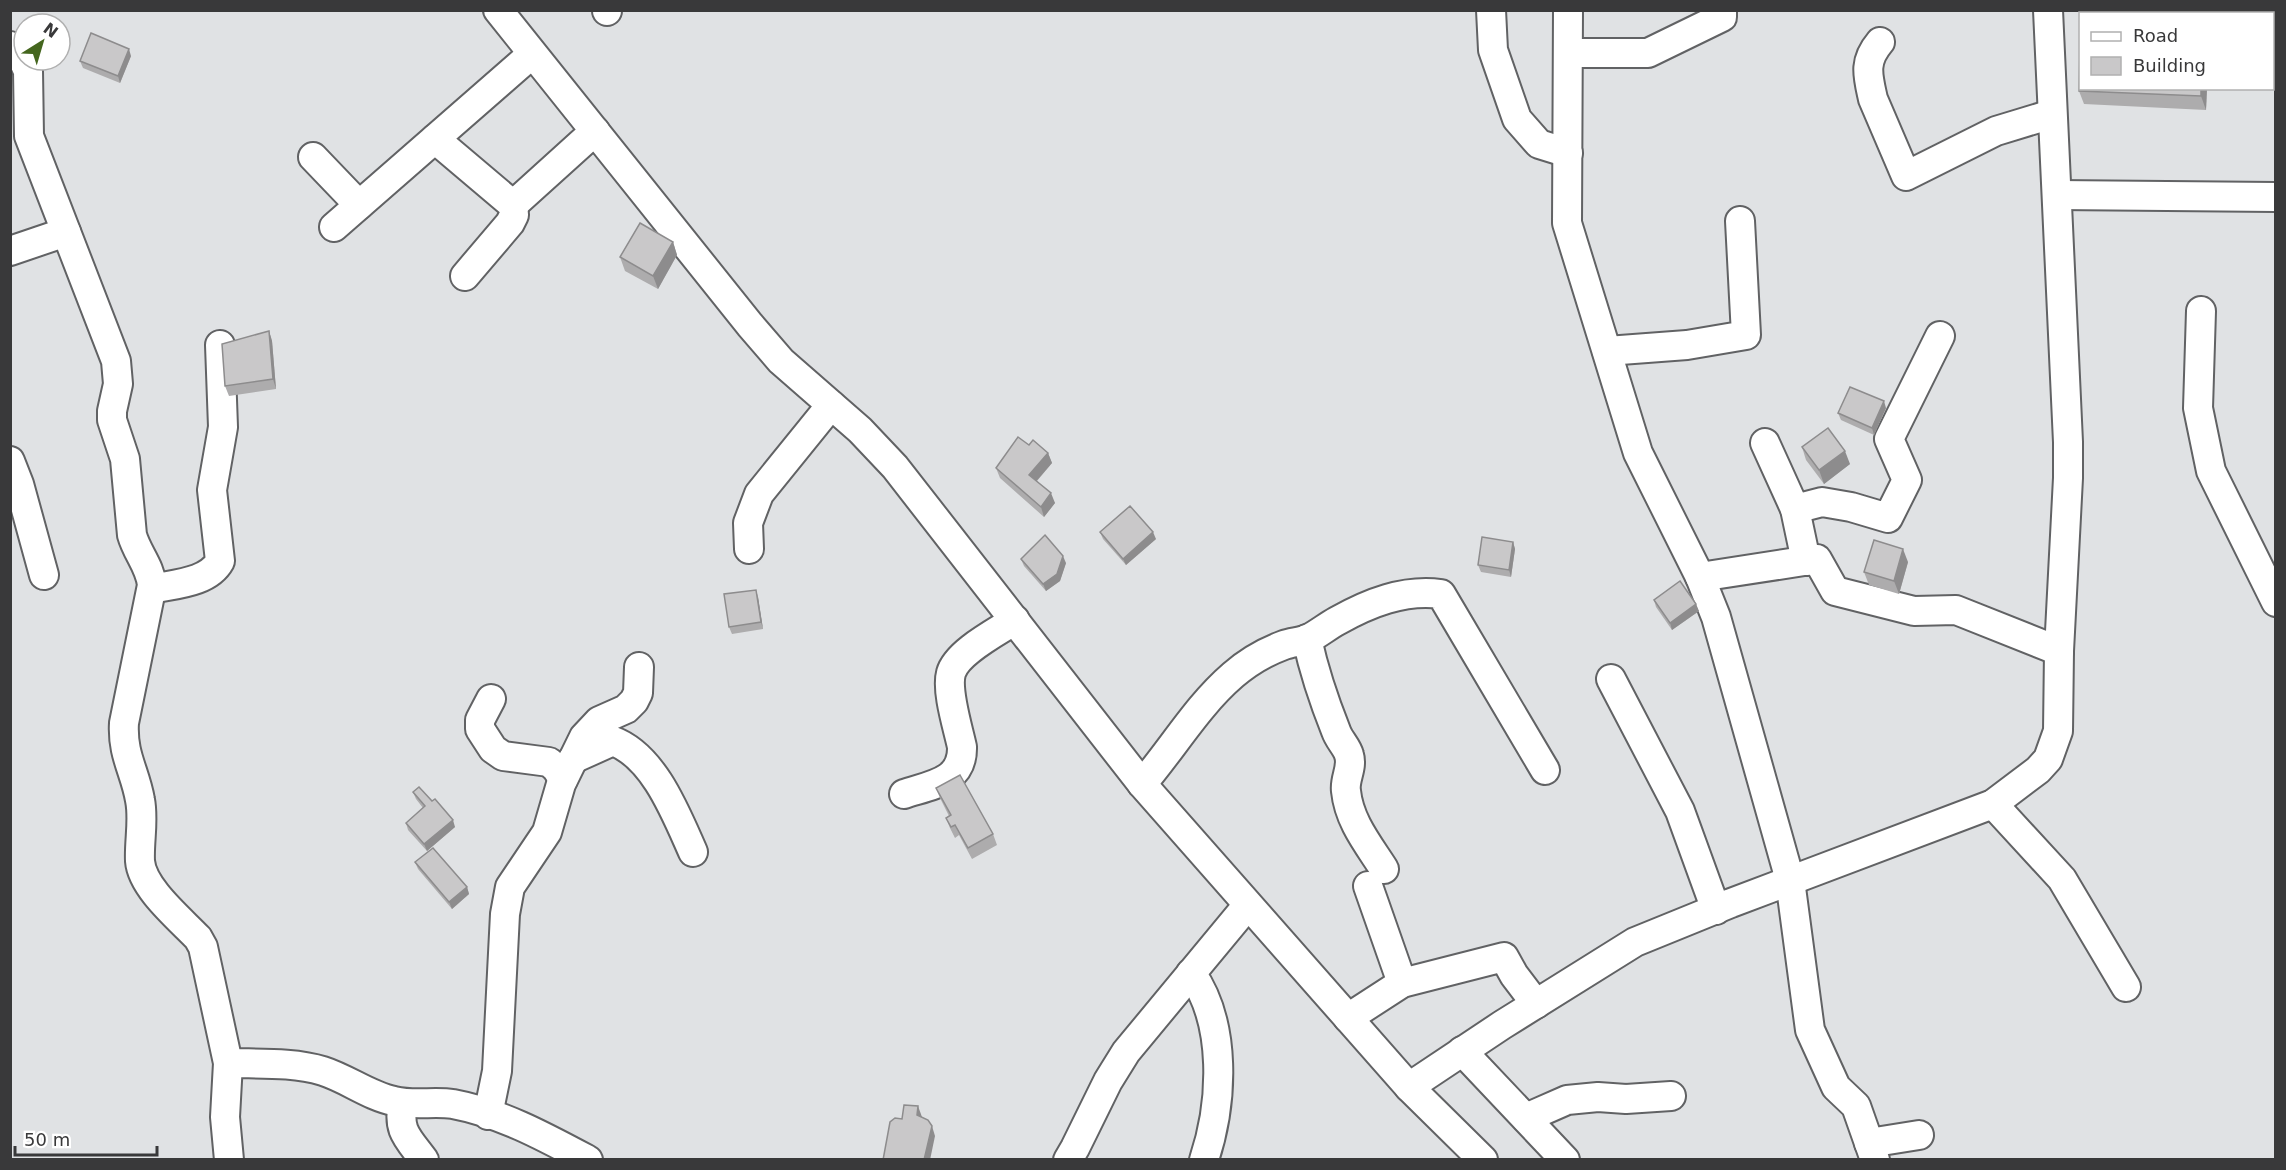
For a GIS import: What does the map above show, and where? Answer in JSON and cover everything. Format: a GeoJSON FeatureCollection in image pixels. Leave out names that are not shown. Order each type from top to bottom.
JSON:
{"type":"FeatureCollection","features":[{"type":"Feature","properties":{"kind":"street"},"geometry":{"type":"LineString","coordinates":[[498,10],[781,361],[860,430],[894,467],[1142,784],[1247,906],[1409,1087],[1483,1160]]}},
{"type":"Feature","properties":{"kind":"street"},"geometry":{"type":"LineString","coordinates":[[1491,10],[1493,50],[1517,119],[1539,144],[1568,153]]}},
{"type":"Feature","properties":{"kind":"street"},"geometry":{"type":"LineString","coordinates":[[1568,10],[1567,223],[1638,453],[1700,577],[1716,617],[1790,880],[1810,1030],[1836,1087],[1856,1106],[1872,1151],[1919,1136]]}},
{"type":"Feature","properties":{"kind":"street"},"geometry":{"type":"LineString","coordinates":[[1568,53],[1648,52],[1722,17],[1722,10]]}},
{"type":"Feature","properties":{"kind":"street"},"geometry":{"type":"LineString","coordinates":[[1409,1087],[1635,942],[1790,880],[1993,804],[2038,770],[2048,759],[2058,730],[2059,651],[2068,454],[2048,10]]}},
{"type":"Feature","properties":{"kind":"street"},"geometry":{"type":"LineString","coordinates":[[1880,42],[1869,58],[1868,68],[1873,99],[1906,176],[1996,131],[2052,114]]}},
{"type":"Feature","properties":{"kind":"street"},"geometry":{"type":"LineString","coordinates":[[10,46],[23,60],[28,70],[29,136],[116,361],[118,384],[112,420],[125,459],[132,536],[151,575],[152,589],[127,708],[124,737],[130,770],[141,803],[140,864],[151,887],[198,938],[203,947],[228,1063],[225,1117],[229,1160]]}},
{"type":"Feature","properties":{"kind":"street"},"geometry":{"type":"LineString","coordinates":[[334,227],[532,54]]}},
{"type":"Feature","properties":{"kind":"street"},"geometry":{"type":"LineString","coordinates":[[513,205],[595,131]]}},
{"type":"Feature","properties":{"kind":"street"},"geometry":{"type":"LineString","coordinates":[[435,139],[513,205],[514,215],[510,223],[465,276]]}},
{"type":"Feature","properties":{"kind":"street"},"geometry":{"type":"LineString","coordinates":[[313,157],[359,205]]}},
{"type":"Feature","properties":{"kind":"street"},"geometry":{"type":"LineString","coordinates":[[2057,195],[2276,197]]}},
{"type":"Feature","properties":{"kind":"street"},"geometry":{"type":"LineString","coordinates":[[1607,351],[1687,345],[1746,335],[1740,221]]}},
{"type":"Feature","properties":{"kind":"street"},"geometry":{"type":"LineString","coordinates":[[10,250],[66,232]]}},
{"type":"Feature","properties":{"kind":"street"},"geometry":{"type":"LineString","coordinates":[[2201,311],[2198,408],[2207,456],[2211,471],[2276,602]]}},
{"type":"Feature","properties":{"kind":"street"},"geometry":{"type":"LineString","coordinates":[[1795,509],[1822,502],[1851,507],[1888,518],[1906,480],[1889,439],[1940,336]]}},
{"type":"Feature","properties":{"kind":"street"},"geometry":{"type":"LineString","coordinates":[[152,589],[201,577],[216,568],[220,561],[212,489],[224,427],[220,345]]}},
{"type":"Feature","properties":{"kind":"street"},"geometry":{"type":"LineString","coordinates":[[749,549],[748,523],[759,494],[831,405]]}},
{"type":"Feature","properties":{"kind":"street"},"geometry":{"type":"LineString","coordinates":[[1765,443],[1795,509],[1806,561]]}},
{"type":"Feature","properties":{"kind":"street"},"geometry":{"type":"LineString","coordinates":[[10,460],[19,484],[44,575]]}},
{"type":"Feature","properties":{"kind":"street"},"geometry":{"type":"LineString","coordinates":[[1700,577],[1816,560],[1835,591],[1914,611],[1956,610],[2059,651]]}},
{"type":"Feature","properties":{"kind":"street"},"geometry":{"type":"LineString","coordinates":[[1142,784],[1205,702],[1250,661],[1270,651],[1307,639],[1337,621],[1384,600],[1425,592],[1441,594],[1545,770]]}},
{"type":"Feature","properties":{"kind":"street"},"geometry":{"type":"LineString","coordinates":[[904,794],[952,776],[962,757],[962,747],[950,684],[951,672],[958,660],[1015,620]]}},
{"type":"Feature","properties":{"kind":"street"},"geometry":{"type":"LineString","coordinates":[[1307,639],[1320,690],[1338,736],[1348,752],[1351,763],[1345,789],[1350,812],[1376,878],[1402,983]]}},
{"type":"Feature","properties":{"kind":"street"},"geometry":{"type":"LineString","coordinates":[[488,1114],[497,1071],[507,897],[515,868],[547,832],[568,769],[590,729],[599,721],[626,709],[634,702],[638,693],[639,667]]}},
{"type":"Feature","properties":{"kind":"street"},"geometry":{"type":"LineString","coordinates":[[1611,679],[1680,811],[1716,910]]}},
{"type":"Feature","properties":{"kind":"street"},"geometry":{"type":"LineString","coordinates":[[491,699],[480,720],[480,729],[493,749],[503,756],[549,762],[556,768],[568,769],[613,741],[632,750],[664,789],[693,852]]}},
{"type":"Feature","properties":{"kind":"street"},"geometry":{"type":"LineString","coordinates":[[1993,804],[2062,879],[2126,987]]}},
{"type":"Feature","properties":{"kind":"street"},"geometry":{"type":"LineString","coordinates":[[1068,1160],[1116,1066],[1247,906]]}},
{"type":"Feature","properties":{"kind":"street"},"geometry":{"type":"LineString","coordinates":[[1348,1018],[1402,983],[1504,957],[1514,975],[1536,1004]]}},
{"type":"Feature","properties":{"kind":"street"},"geometry":{"type":"LineString","coordinates":[[1191,973],[1199,984],[1206,1003],[1217,1055],[1218,1098],[1213,1130],[1204,1160]]}},
{"type":"Feature","properties":{"kind":"street"},"geometry":{"type":"LineString","coordinates":[[1462,1051],[1565,1160]]}},
{"type":"Feature","properties":{"kind":"street"},"geometry":{"type":"LineString","coordinates":[[228,1063],[316,1069],[336,1076],[379,1098],[403,1103],[451,1104],[488,1114],[542,1136],[588,1160]]}},
{"type":"Feature","properties":{"kind":"street"},"geometry":{"type":"LineString","coordinates":[[1526,1118],[1567,1100],[1598,1097],[1626,1099],[1671,1096]]}},
{"type":"Feature","properties":{"kind":"street"},"geometry":{"type":"LineString","coordinates":[[403,1103],[400,1124],[424,1160]]}},
{"type":"Feature","properties":{"kind":"building"},"geometry":{"type":"Polygon","coordinates":[[[91,33],[129,49],[118,76],[80,61],[91,33]]]}},
{"type":"Feature","properties":{"kind":"building"},"geometry":{"type":"Polygon","coordinates":[[[2201,90],[2201,96],[2079,91],[2201,90]]]}},
{"type":"Feature","properties":{"kind":"building"},"geometry":{"type":"Polygon","coordinates":[[[640,223],[673,242],[653,276],[620,257],[640,223]]]}},
{"type":"Feature","properties":{"kind":"building"},"geometry":{"type":"Polygon","coordinates":[[[269,331],[273,379],[225,386],[222,344],[269,331]]]}},
{"type":"Feature","properties":{"kind":"building"},"geometry":{"type":"Polygon","coordinates":[[[1850,387],[1884,401],[1872,428],[1838,413],[1850,387]]]}},
{"type":"Feature","properties":{"kind":"building"},"geometry":{"type":"Polygon","coordinates":[[[1828,428],[1845,451],[1819,470],[1802,447],[1828,428]]]}},
{"type":"Feature","properties":{"kind":"building"},"geometry":{"type":"Polygon","coordinates":[[[1018,437],[1029,445],[1033,440],[1048,453],[1029,475],[1051,493],[1041,507],[996,468],[1018,437]]]}},
{"type":"Feature","properties":{"kind":"building"},"geometry":{"type":"Polygon","coordinates":[[[1130,506],[1153,532],[1123,559],[1100,532],[1130,506]]]}},
{"type":"Feature","properties":{"kind":"building"},"geometry":{"type":"Polygon","coordinates":[[[1045,535],[1063,556],[1057,574],[1043,584],[1021,559],[1045,535]]]}},
{"type":"Feature","properties":{"kind":"building"},"geometry":{"type":"Polygon","coordinates":[[[1482,537],[1513,542],[1509,570],[1478,565],[1482,537]]]}},
{"type":"Feature","properties":{"kind":"building"},"geometry":{"type":"Polygon","coordinates":[[[1874,540],[1903,549],[1894,581],[1864,572],[1874,540]]]}},
{"type":"Feature","properties":{"kind":"building"},"geometry":{"type":"Polygon","coordinates":[[[1680,581],[1696,604],[1670,623],[1654,600],[1680,581]]]}},
{"type":"Feature","properties":{"kind":"building"},"geometry":{"type":"Polygon","coordinates":[[[756,590],[761,622],[729,627],[724,594],[756,590]]]}},
{"type":"Feature","properties":{"kind":"building"},"geometry":{"type":"Polygon","coordinates":[[[960,775],[993,834],[968,848],[955,825],[951,827],[946,818],[951,815],[936,788],[960,775]]]}},
{"type":"Feature","properties":{"kind":"building"},"geometry":{"type":"Polygon","coordinates":[[[419,787],[432,801],[435,799],[453,820],[424,844],[406,823],[425,806],[413,792],[419,787]]]}},
{"type":"Feature","properties":{"kind":"building"},"geometry":{"type":"Polygon","coordinates":[[[433,848],[467,887],[449,902],[415,862],[433,848]]]}},
{"type":"Feature","properties":{"kind":"building"},"geometry":{"type":"Polygon","coordinates":[[[904,1105],[918,1106],[917,1115],[928,1120],[932,1126],[924,1160],[883,1160],[890,1122],[895,1118],[902,1119],[904,1105]]]}}]}
